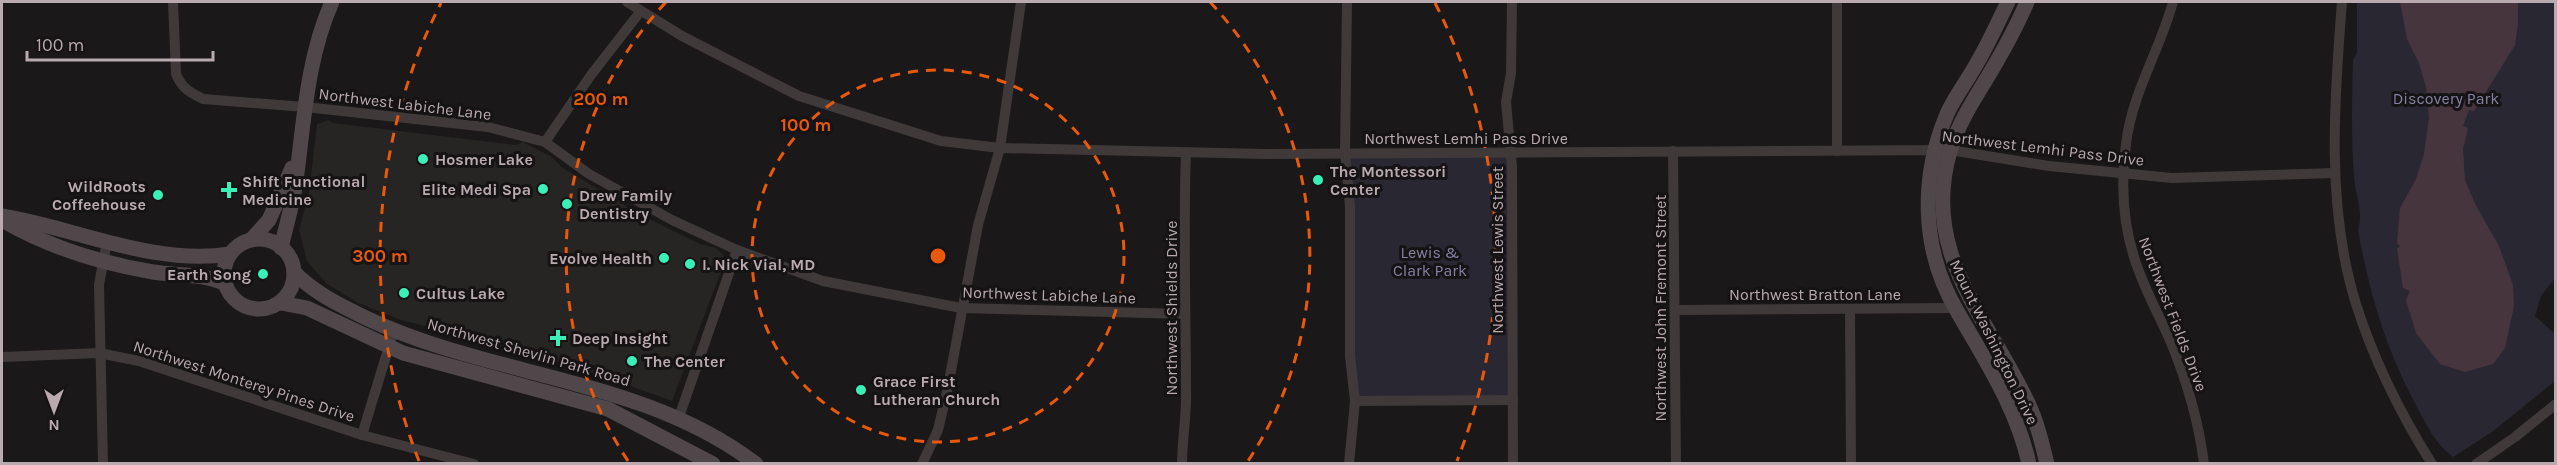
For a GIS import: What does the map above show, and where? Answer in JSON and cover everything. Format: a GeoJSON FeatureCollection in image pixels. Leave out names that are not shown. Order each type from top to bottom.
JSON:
{"type":"FeatureCollection","features":[{"type":"Feature","properties":{"kind":"main road"},"geometry":{"type":"LineString","coordinates":[[281,248],[296,181],[304,107],[315,52],[332,2]]}},
{"type":"Feature","properties":{"kind":"main road","name":"Mount Washington Drive"},"geometry":{"type":"LineString","coordinates":[[2007,2],[1977,63],[1948,112],[1933,151],[1928,195],[1930,237],[1935,262],[1955,308],[1997,380],[2015,419],[2029,464]]}},
{"type":"Feature","properties":{"kind":"main road","name":"Mount Washington Drive"},"geometry":{"type":"LineString","coordinates":[[2027,2],[2002,53],[1971,104],[1950,150],[1942,197],[1944,226],[1950,253],[1960,280],[2029,404],[2047,464]]}},
{"type":"Feature","properties":{"kind":"main road"},"geometry":{"type":"LineString","coordinates":[[2,218],[35,221],[107,241],[165,253],[203,258],[230,254],[251,240],[269,220],[298,151]]}},
{"type":"Feature","properties":{"kind":"main road"},"geometry":{"type":"LineString","coordinates":[[2,218],[31,237],[103,262],[155,272],[207,278],[226,284]]}},
{"type":"Feature","properties":{"kind":"main road"},"geometry":{"type":"LineString","coordinates":[[230,254],[225,269],[226,284],[232,297],[251,307],[261,309],[281,303],[293,284],[294,272],[287,255],[272,242],[251,240]]}},
{"type":"Feature","properties":{"kind":"main road","name":"Northwest Shevlin Park Road"},"geometry":{"type":"LineString","coordinates":[[294,272],[315,291],[394,330],[453,352],[613,394],[679,417],[756,464]]}},
{"type":"Feature","properties":{"kind":"main road","name":"Northwest Shevlin Park Road"},"geometry":{"type":"LineString","coordinates":[[281,303],[307,308],[388,347],[450,367],[608,409],[713,464]]}},
{"type":"Feature","properties":{"kind":"street","name":"Northwest Labiche Lane"},"geometry":{"type":"LineString","coordinates":[[173,2],[176,74],[188,92],[203,99],[304,107],[488,127],[545,142],[589,174],[672,219],[737,250],[823,281],[961,308],[1184,314]]}},
{"type":"Feature","properties":{"kind":"street","name":"Northwest Lemhi Pass Drive"},"geometry":{"type":"LineString","coordinates":[[627,2],[640,12],[741,68],[799,96],[940,141],[1000,148],[1186,153],[1950,150],[2049,166],[2123,174],[2210,178],[2336,173]]}},
{"type":"Feature","properties":{"kind":"street"},"geometry":{"type":"LineString","coordinates":[[922,464],[940,419],[948,387],[978,225],[1000,148],[1021,2]]}},
{"type":"Feature","properties":{"kind":"street"},"geometry":{"type":"LineString","coordinates":[[1347,2],[1345,153],[1350,206],[1350,356],[1355,401],[1349,464]]}},
{"type":"Feature","properties":{"kind":"street","name":"Northwest Lewis Street"},"geometry":{"type":"LineString","coordinates":[[1512,2],[1512,73],[1506,102],[1511,153],[1513,464]]}},
{"type":"Feature","properties":{"kind":"street"},"geometry":{"type":"LineString","coordinates":[[1837,2],[1837,151]]}},
{"type":"Feature","properties":{"kind":"street","name":"Northwest Fields Drive"},"geometry":{"type":"LineString","coordinates":[[2173,2],[2133,109],[2126,143],[2122,204],[2128,237],[2139,274],[2172,345],[2186,385],[2202,442],[2204,464]]}},
{"type":"Feature","properties":{"kind":"street"},"geometry":{"type":"LineString","coordinates":[[2342,2],[2337,71],[2336,173],[2344,248],[2356,302],[2377,363],[2401,413],[2432,464]]}},
{"type":"Feature","properties":{"kind":"street"},"geometry":{"type":"LineString","coordinates":[[545,142],[591,75],[640,12]]}},
{"type":"Feature","properties":{"kind":"street","name":"Northwest John Fremont Street"},"geometry":{"type":"LineString","coordinates":[[1673,151],[1676,464]]}},
{"type":"Feature","properties":{"kind":"street","name":"Northwest Shields Drive"},"geometry":{"type":"LineString","coordinates":[[1182,464],[1186,393],[1184,314],[1186,153]]}},
{"type":"Feature","properties":{"kind":"street"},"geometry":{"type":"LineString","coordinates":[[103,464],[99,285],[107,241]]}},
{"type":"Feature","properties":{"kind":"street"},"geometry":{"type":"LineString","coordinates":[[679,417],[737,250]]}},
{"type":"Feature","properties":{"kind":"street","name":"Northwest Bratton Lane"},"geometry":{"type":"LineString","coordinates":[[1675,310],[1955,308]]}},
{"type":"Feature","properties":{"kind":"street"},"geometry":{"type":"LineString","coordinates":[[1850,309],[1851,464]]}},
{"type":"Feature","properties":{"kind":"street"},"geometry":{"type":"LineString","coordinates":[[362,435],[394,330]]}},
{"type":"Feature","properties":{"kind":"street","name":"Northwest Monterey Pines Drive"},"geometry":{"type":"LineString","coordinates":[[2,357],[99,353],[139,361],[362,435],[474,464]]}},
{"type":"Feature","properties":{"kind":"street"},"geometry":{"type":"LineString","coordinates":[[1355,401],[1513,400]]}},
{"type":"Feature","properties":{"kind":"street"},"geometry":{"type":"LineString","coordinates":[[2476,464],[2516,437],[2556,404]]}},
{"type":"Feature","properties":{"kind":"shaded area"},"geometry":{"type":"Polygon","coordinates":[[[2400,2],[2518,2],[2515,45],[2474,111],[2469,110],[2463,126],[2468,128],[2463,149],[2465,180],[2475,204],[2499,246],[2513,285],[2514,306],[2505,348],[2493,364],[2465,372],[2440,364],[2416,333],[2406,300],[2410,291],[2403,288],[2397,249],[2400,246],[2397,243],[2400,208],[2416,179],[2424,154],[2429,118],[2426,87],[2419,63],[2407,39],[2400,2]]]}},
{"type":"Feature","properties":{"kind":"shaded area"},"geometry":{"type":"Polygon","coordinates":[[[329,120],[333,123],[516,145],[523,142],[550,156],[563,168],[641,215],[700,244],[716,248],[724,256],[723,266],[672,401],[529,353],[401,320],[358,303],[326,283],[307,261],[299,230],[309,192],[317,124],[329,120]]]}},
{"type":"Feature","properties":{"kind":"green space","name":"Discovery Park"},"geometry":{"type":"Polygon","coordinates":[[[2357,2],[2555,2],[2555,278],[2541,296],[2535,316],[2555,334],[2555,381],[2492,432],[2453,457],[2431,433],[2405,384],[2387,342],[2362,253],[2358,230],[2360,210],[2354,176],[2352,132],[2353,60],[2357,53],[2357,2]]]}},
{"type":"Feature","properties":{"kind":"green space","name":"Lewis & Clark Park"},"geometry":{"type":"Polygon","coordinates":[[[1345,153],[1511,153],[1513,400],[1355,401],[1345,153]]]}},
{"type":"Feature","properties":{"kind":"place","name":"Hosmer Lake"},"geometry":{"type":"Point","coordinates":[423,159]}},
{"type":"Feature","properties":{"kind":"place","name":"The Montessori Center"},"geometry":{"type":"Point","coordinates":[1318,180]}},
{"type":"Feature","properties":{"kind":"place","name":"Elite Medi Spa"},"geometry":{"type":"Point","coordinates":[543,189]}},
{"type":"Feature","properties":{"kind":"place","name":"Shift Functional Medicine"},"geometry":{"type":"Point","coordinates":[229,190]}},
{"type":"Feature","properties":{"kind":"place","name":"WildRoots Coffeehouse"},"geometry":{"type":"Point","coordinates":[158,195]}},
{"type":"Feature","properties":{"kind":"place","name":"Drew Family Dentistry"},"geometry":{"type":"Point","coordinates":[567,204]}},
{"type":"Feature","properties":{"kind":"place","name":"Evolve Health"},"geometry":{"type":"Point","coordinates":[664,258]}},
{"type":"Feature","properties":{"kind":"place","name":"I. Nick Vial, MD"},"geometry":{"type":"Point","coordinates":[690,264]}},
{"type":"Feature","properties":{"kind":"place","name":"Earth Song"},"geometry":{"type":"Point","coordinates":[263,274]}},
{"type":"Feature","properties":{"kind":"place","name":"Cultus Lake"},"geometry":{"type":"Point","coordinates":[404,293]}},
{"type":"Feature","properties":{"kind":"place","name":"Deep Insight"},"geometry":{"type":"Point","coordinates":[558,338]}},
{"type":"Feature","properties":{"kind":"place","name":"The Center"},"geometry":{"type":"Point","coordinates":[632,361]}},
{"type":"Feature","properties":{"kind":"place","name":"Grace First Lutheran Church"},"geometry":{"type":"Point","coordinates":[861,390]}}]}
